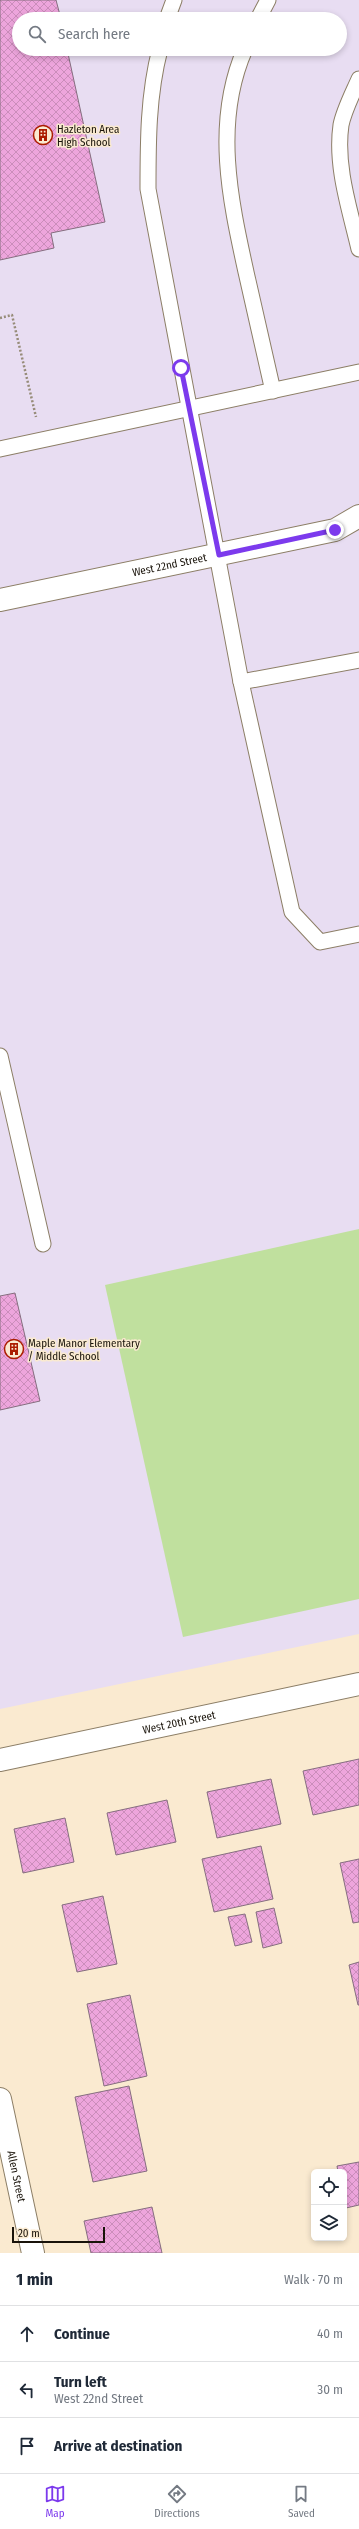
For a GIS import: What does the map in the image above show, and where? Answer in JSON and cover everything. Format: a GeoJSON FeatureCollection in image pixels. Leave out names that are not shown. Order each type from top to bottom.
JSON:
{"type":"FeatureCollection","features":[{"type":"Feature","properties":{"kind":"street","name":"West 22nd Street"},"geometry":{"type":"LineString","coordinates":[[0,600],[335,530],[359,516]]}},
{"type":"Feature","properties":{"kind":"street","name":"West 20th Street"},"geometry":{"type":"LineString","coordinates":[[0,1760],[359,1684]]}},
{"type":"Feature","properties":{"kind":"street","name":"Allen Street"},"geometry":{"type":"LineString","coordinates":[[0,2099],[33,2253]]}},
{"type":"Feature","properties":{"kind":"lane"},"geometry":{"type":"LineString","coordinates":[[170,12],[174,0]]}},
{"type":"Feature","properties":{"kind":"lane"},"geometry":{"type":"LineString","coordinates":[[262,12],[268,0]]}},
{"type":"Feature","properties":{"kind":"lane"},"geometry":{"type":"LineString","coordinates":[[158,56],[153,73],[148,129],[148,189],[188,408],[219,555],[241,682],[292,912],[320,942],[359,934]]}},
{"type":"Feature","properties":{"kind":"lane"},"geometry":{"type":"LineString","coordinates":[[243,56],[230,102],[226,153],[230,199],[273,391]]}},
{"type":"Feature","properties":{"kind":"lane"},"geometry":{"type":"LineString","coordinates":[[359,79],[341,124],[341,153],[344,182],[359,250]]}},
{"type":"Feature","properties":{"kind":"lane"},"geometry":{"type":"LineString","coordinates":[[0,449],[359,372]]}},
{"type":"Feature","properties":{"kind":"lane"},"geometry":{"type":"LineString","coordinates":[[241,682],[359,660]]}},
{"type":"Feature","properties":{"kind":"lane"},"geometry":{"type":"LineString","coordinates":[[0,1056],[43,1244]]}},
{"type":"Feature","properties":{"kind":"path"},"geometry":{"type":"LineString","coordinates":[[0,318],[12,315],[42,440]]}},
{"type":"Feature","properties":{"kind":"shaded area"},"geometry":{"type":"Polygon","coordinates":[[[0,0],[359,0],[359,1634],[0,1709],[0,0]]]}},
{"type":"Feature","properties":{"kind":"green space"},"geometry":{"type":"Polygon","coordinates":[[[359,1229],[359,1599],[183,1637],[105,1285],[359,1229]]]}},
{"type":"Feature","properties":{"kind":"building","name":"Hazleton Area High School"},"geometry":{"type":"Polygon","coordinates":[[[0,0],[56,0],[59,12],[12,12],[12,56],[69,56],[105,222],[51,233],[54,248],[0,260],[0,0]]]}},
{"type":"Feature","properties":{"kind":"building","name":"Maple Manor Elementary / Middle School"},"geometry":{"type":"Polygon","coordinates":[[[15,1293],[40,1401],[0,1410],[0,1296],[15,1293]]]}},
{"type":"Feature","properties":{"kind":"building"},"geometry":{"type":"Polygon","coordinates":[[[359,1759],[359,1805],[313,1815],[303,1771],[359,1759]]]}},
{"type":"Feature","properties":{"kind":"building"},"geometry":{"type":"Polygon","coordinates":[[[271,1779],[281,1824],[217,1838],[207,1792],[271,1779]]]}},
{"type":"Feature","properties":{"kind":"building"},"geometry":{"type":"Polygon","coordinates":[[[167,1800],[176,1842],[116,1855],[107,1813],[167,1800]]]}},
{"type":"Feature","properties":{"kind":"building"},"geometry":{"type":"Polygon","coordinates":[[[65,1818],[74,1862],[23,1873],[14,1829],[65,1818]]]}},
{"type":"Feature","properties":{"kind":"building"},"geometry":{"type":"Polygon","coordinates":[[[261,1846],[273,1899],[214,1912],[202,1859],[261,1846]]]}},
{"type":"Feature","properties":{"kind":"building"},"geometry":{"type":"Polygon","coordinates":[[[359,1859],[359,1922],[353,1923],[340,1863],[359,1859]]]}},
{"type":"Feature","properties":{"kind":"building"},"geometry":{"type":"Polygon","coordinates":[[[103,1896],[117,1964],[77,1972],[62,1905],[103,1896]]]}},
{"type":"Feature","properties":{"kind":"building"},"geometry":{"type":"Polygon","coordinates":[[[274,1908],[282,1943],[263,1948],[256,1912],[274,1908]]]}},
{"type":"Feature","properties":{"kind":"building"},"geometry":{"type":"Polygon","coordinates":[[[245,1914],[252,1942],[235,1946],[228,1917],[245,1914]]]}},
{"type":"Feature","properties":{"kind":"building"},"geometry":{"type":"Polygon","coordinates":[[[359,1962],[359,2005],[358,2005],[349,1965],[359,1962]]]}},
{"type":"Feature","properties":{"kind":"building"},"geometry":{"type":"Polygon","coordinates":[[[130,1995],[147,2076],[104,2086],[87,2004],[130,1995]]]}},
{"type":"Feature","properties":{"kind":"building"},"geometry":{"type":"Polygon","coordinates":[[[129,2086],[147,2171],[93,2182],[75,2097],[129,2086]]]}},
{"type":"Feature","properties":{"kind":"building"},"geometry":{"type":"Polygon","coordinates":[[[359,2162],[359,2205],[347,2208],[347,2169],[338,2169],[337,2166],[359,2162]]]}},
{"type":"Feature","properties":{"kind":"building"},"geometry":{"type":"Polygon","coordinates":[[[152,2207],[162,2253],[91,2253],[84,2221],[152,2207]]]}},
{"type":"Feature","properties":{"kind":"place","name":"Hazleton Area High School"},"geometry":{"type":"Point","coordinates":[43,135]}},
{"type":"Feature","properties":{"kind":"place","name":"Maple Manor Elementary / Middle School"},"geometry":{"type":"Point","coordinates":[14,1349]}},
{"type":"Feature","properties":{"kind":"route"},"geometry":{"type":"LineString","coordinates":[[181,368],[219,555],[335,530]]}}]}
